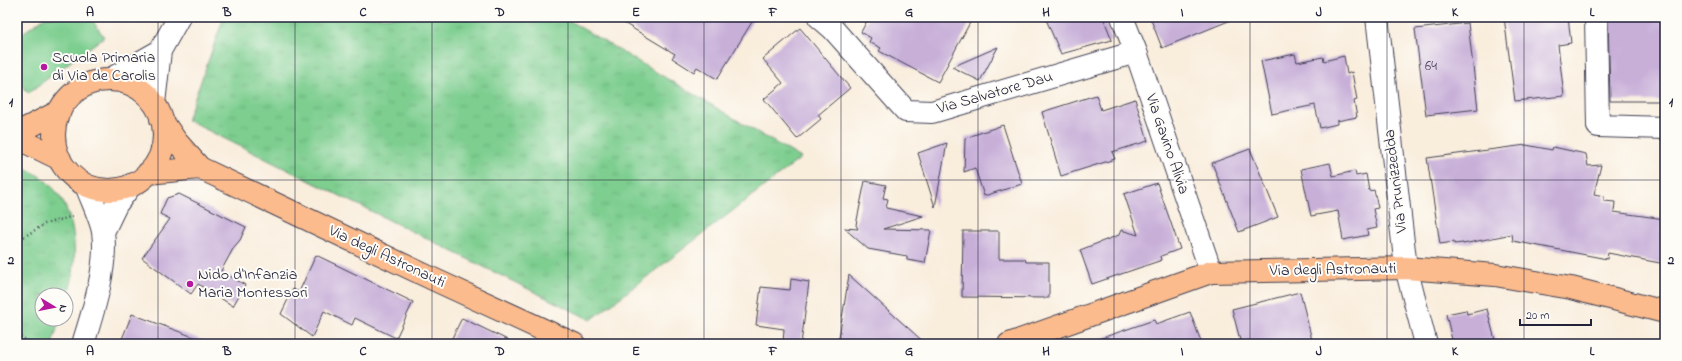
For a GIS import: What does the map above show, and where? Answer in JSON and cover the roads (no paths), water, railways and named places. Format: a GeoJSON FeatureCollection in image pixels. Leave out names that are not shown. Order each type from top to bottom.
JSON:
{"type":"FeatureCollection","features":[{"type":"Feature","properties":{"kind":"main road"},"geometry":{"type":"LineString","coordinates":[[109,80],[126,83],[142,91],[157,111],[164,136],[161,153],[153,169],[124,188],[106,190],[86,185],[75,179],[63,167],[56,152],[53,135],[56,118],[64,103],[77,90],[92,82],[109,80]]}},
{"type":"Feature","properties":{"kind":"main road"},"geometry":{"type":"LineString","coordinates":[[17,134],[60,111]]}},
{"type":"Feature","properties":{"kind":"main road","name":"Via degli Astronauti"},"geometry":{"type":"LineString","coordinates":[[157,111],[176,141],[200,168],[435,280],[574,344]]}},
{"type":"Feature","properties":{"kind":"main road"},"geometry":{"type":"LineString","coordinates":[[17,138],[60,159]]}},
{"type":"Feature","properties":{"kind":"main road"},"geometry":{"type":"LineString","coordinates":[[139,179],[200,168]]}},
{"type":"Feature","properties":{"kind":"main road","name":"Via degli Astronauti"},"geometry":{"type":"LineString","coordinates":[[1009,344],[1211,272],[1406,268],[1495,275],[1571,288],[1665,312]]}},
{"type":"Feature","properties":{"kind":"street"},"geometry":{"type":"LineString","coordinates":[[157,111],[160,51],[179,17]]}},
{"type":"Feature","properties":{"kind":"street","name":"Via Salvatore Dau"},"geometry":{"type":"LineString","coordinates":[[819,17],[833,29],[906,110],[932,112],[1136,52]]}},
{"type":"Feature","properties":{"kind":"street","name":"Via Gavino Alivia"},"geometry":{"type":"LineString","coordinates":[[1122,17],[1136,52],[1211,272]]}},
{"type":"Feature","properties":{"kind":"street","name":"Via Prunizzedda"},"geometry":{"type":"LineString","coordinates":[[1377,17],[1406,268],[1426,344]]}},
{"type":"Feature","properties":{"kind":"street"},"geometry":{"type":"LineString","coordinates":[[1596,17],[1598,126],[1665,128]]}},
{"type":"Feature","properties":{"kind":"street"},"geometry":{"type":"LineString","coordinates":[[109,80],[160,51]]}},
{"type":"Feature","properties":{"kind":"street"},"geometry":{"type":"LineString","coordinates":[[103,232],[116,205],[139,179]]}},
{"type":"Feature","properties":{"kind":"street"},"geometry":{"type":"LineString","coordinates":[[83,344],[100,286],[103,257],[103,232],[86,185]]}},
{"type":"Feature","properties":{"kind":"place","name":"Scuola Primaria di Via de Carolis"},"geometry":{"type":"Point","coordinates":[44,67]}},
{"type":"Feature","properties":{"kind":"place","name":"Nido d'Infanzia Maria Montessori"},"geometry":{"type":"Point","coordinates":[190,284]}}]}
